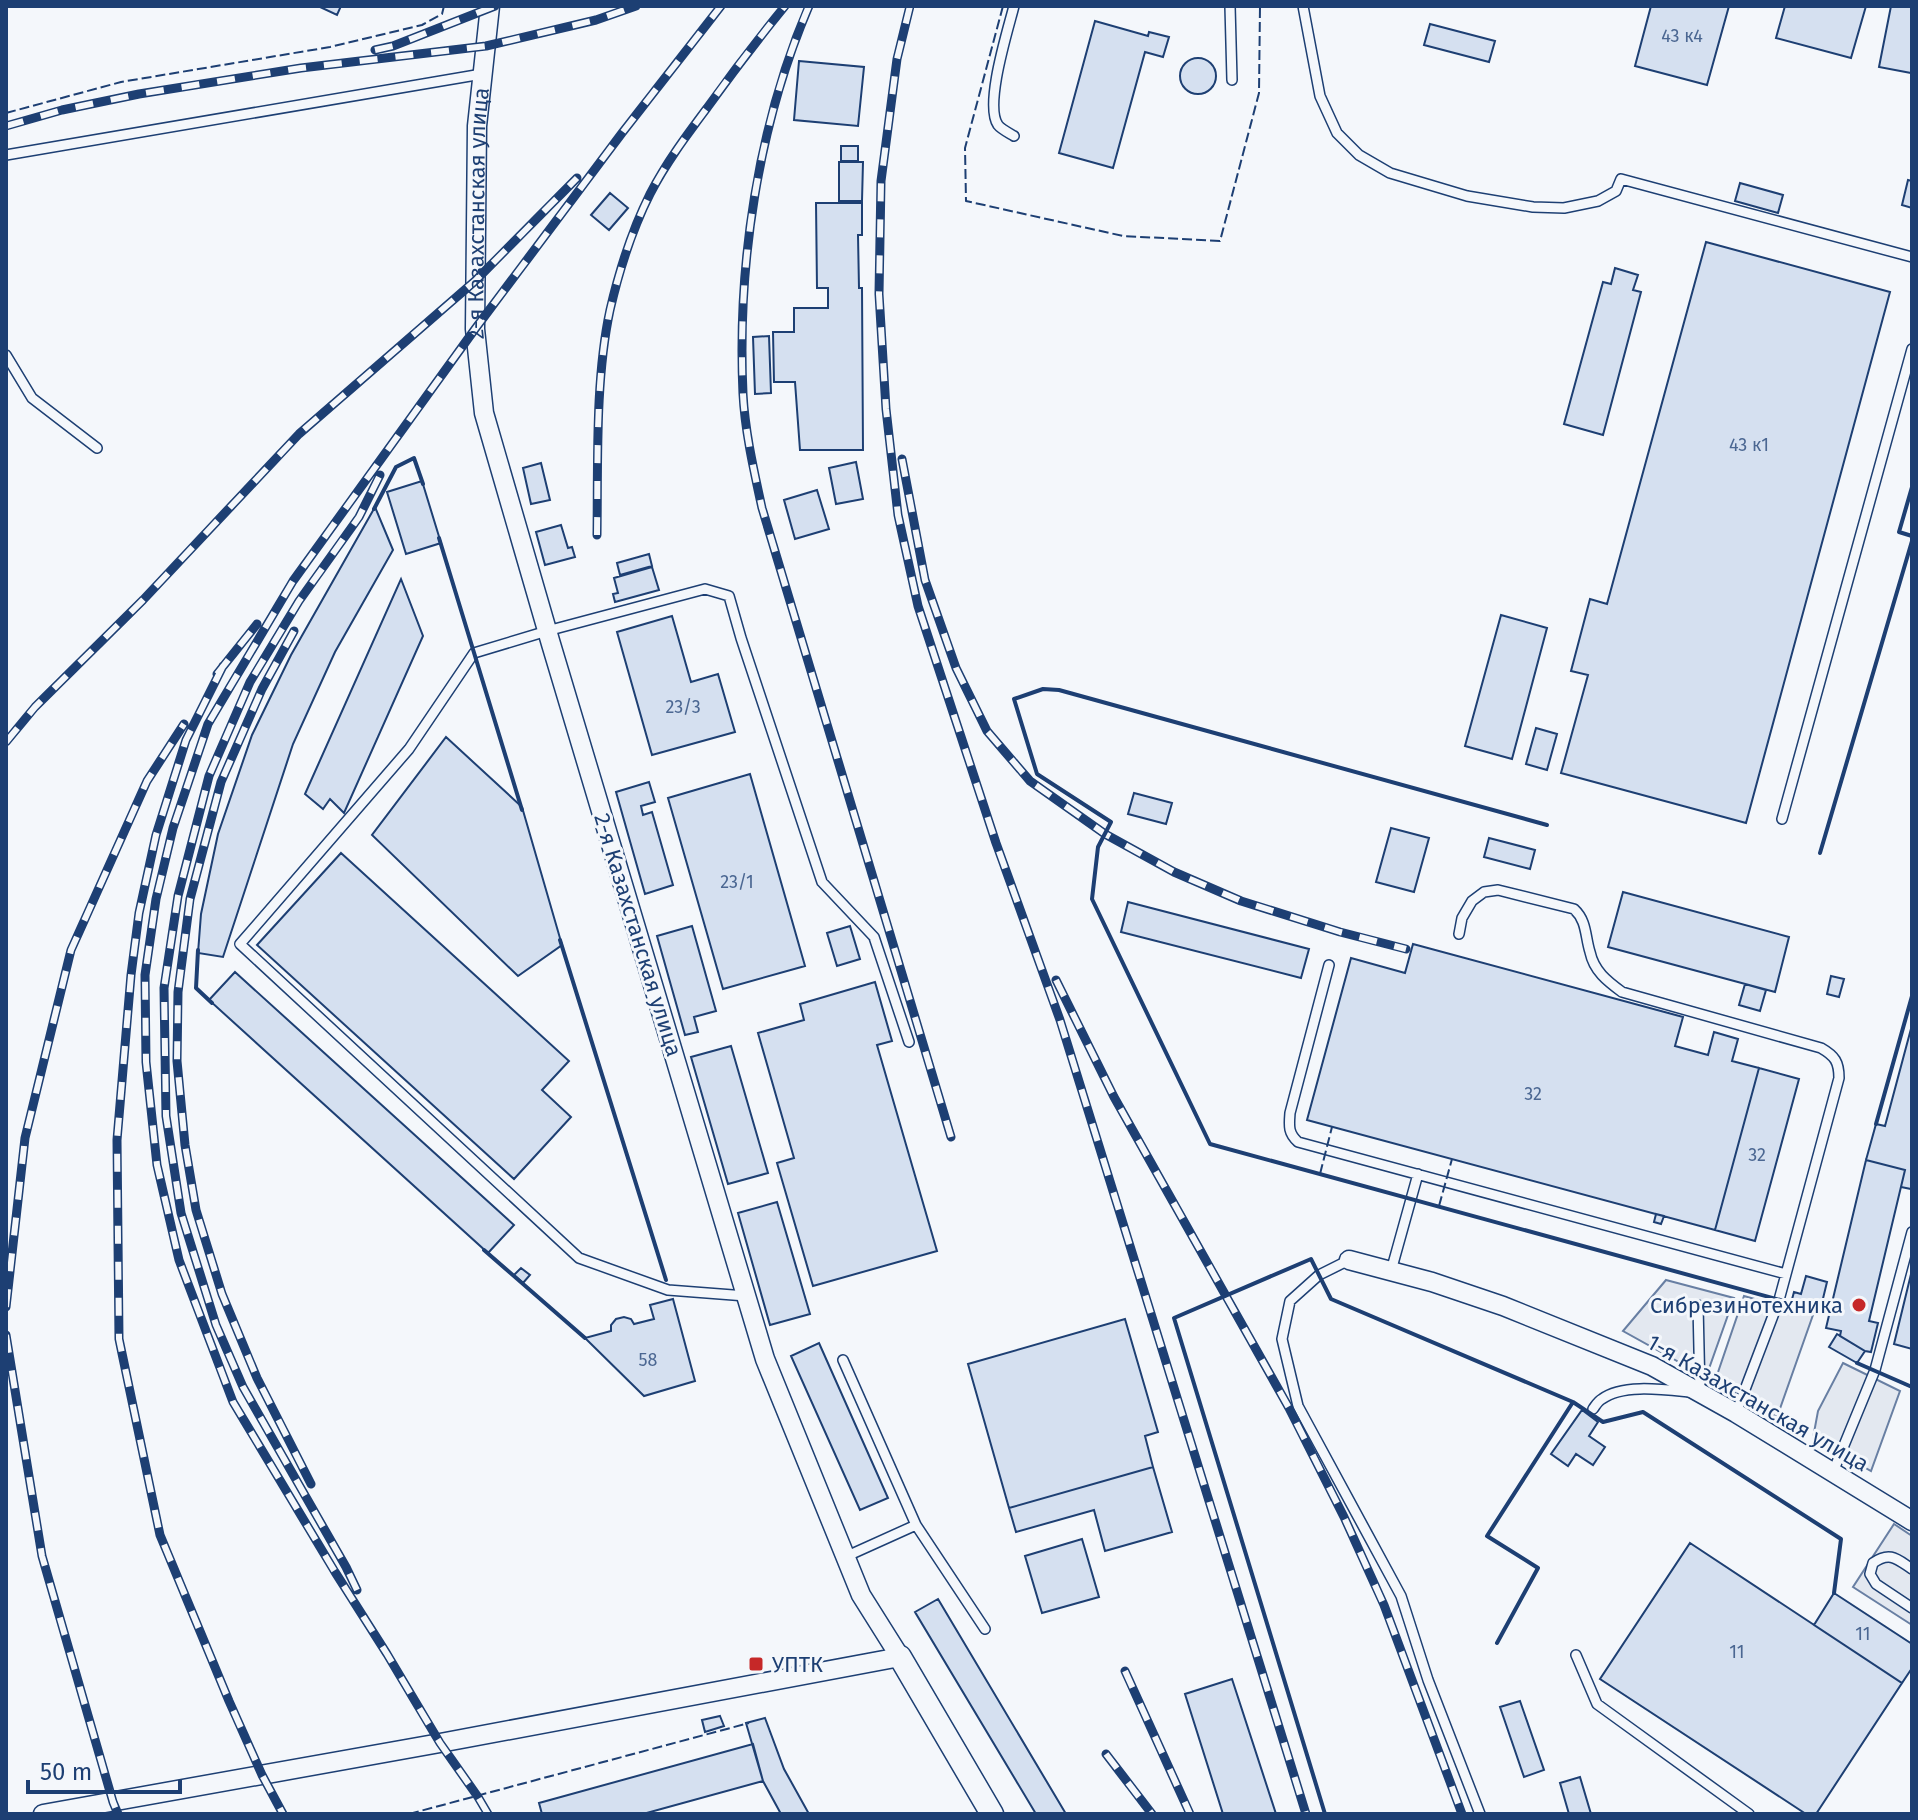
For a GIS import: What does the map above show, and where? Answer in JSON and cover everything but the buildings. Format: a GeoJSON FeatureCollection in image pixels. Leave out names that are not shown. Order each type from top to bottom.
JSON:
{"type":"FeatureCollection","features":[{"type":"Feature","properties":{"kind":"street","name":"2-я Казахстанская улица"},"geometry":{"type":"LineString","coordinates":[[490,6],[477,126],[475,317],[484,413],[765,1359],[861,1595],[992,1814]]}},
{"type":"Feature","properties":{"kind":"street","name":"1-я Казахстанская улица"},"geometry":{"type":"LineString","coordinates":[[1349,1260],[1432,1282],[1503,1306],[1652,1366],[1736,1413],[1912,1521]]}},
{"type":"Feature","properties":{"kind":"street"},"geometry":{"type":"LineString","coordinates":[[43,1814],[900,1657]]}},
{"type":"Feature","properties":{"kind":"lane"},"geometry":{"type":"LineString","coordinates":[[1014,6],[999,62],[993,111],[998,126],[1014,136]]}},
{"type":"Feature","properties":{"kind":"lane"},"geometry":{"type":"LineString","coordinates":[[1230,6],[1232,80]]}},
{"type":"Feature","properties":{"kind":"lane"},"geometry":{"type":"LineString","coordinates":[[1303,6],[1320,96],[1337,133],[1359,155],[1390,173],[1467,196],[1533,207],[1564,208],[1598,201],[1616,191],[1621,179],[1912,257]]}},
{"type":"Feature","properties":{"kind":"lane"},"geometry":{"type":"LineString","coordinates":[[6,155],[482,74]]}},
{"type":"Feature","properties":{"kind":"lane"},"geometry":{"type":"LineString","coordinates":[[1782,819],[1912,349]]}},
{"type":"Feature","properties":{"kind":"lane"},"geometry":{"type":"LineString","coordinates":[[6,355],[32,398],[97,448]]}},
{"type":"Feature","properties":{"kind":"lane"},"geometry":{"type":"LineString","coordinates":[[746,1296],[668,1290],[579,1258],[240,944],[409,749],[474,653],[705,589],[729,596],[822,882],[874,937],[909,1042]]}},
{"type":"Feature","properties":{"kind":"lane"},"geometry":{"type":"LineString","coordinates":[[1459,934],[1462,918],[1472,901],[1484,892],[1498,890],[1574,909],[1585,924],[1596,969],[1622,992],[1821,1048],[1839,1064],[1839,1078],[1779,1300],[1736,1413]]}},
{"type":"Feature","properties":{"kind":"lane"},"geometry":{"type":"LineString","coordinates":[[1329,965],[1290,1113],[1288,1127],[1291,1136],[1298,1142],[1786,1274]]}},
{"type":"Feature","properties":{"kind":"lane"},"geometry":{"type":"LineString","coordinates":[[1391,1272],[1418,1174]]}},
{"type":"Feature","properties":{"kind":"lane"},"geometry":{"type":"LineString","coordinates":[[1833,1472],[1875,1370],[1912,1232]]}},
{"type":"Feature","properties":{"kind":"lane"},"geometry":{"type":"LineString","coordinates":[[1349,1260],[1319,1275],[1290,1301],[1282,1339],[1291,1379],[1298,1406],[1401,1596],[1428,1680],[1480,1814]]}},
{"type":"Feature","properties":{"kind":"lane"},"geometry":{"type":"LineString","coordinates":[[1593,1409],[1603,1398],[1621,1391],[1647,1389],[1700,1393],[1698,1305]]}},
{"type":"Feature","properties":{"kind":"lane"},"geometry":{"type":"LineString","coordinates":[[843,1360],[916,1525],[985,1629]]}},
{"type":"Feature","properties":{"kind":"lane"},"geometry":{"type":"LineString","coordinates":[[845,1557],[916,1525]]}},
{"type":"Feature","properties":{"kind":"lane"},"geometry":{"type":"LineString","coordinates":[[1912,1569],[1893,1557],[1882,1556],[1873,1563],[1870,1574],[1876,1584],[1912,1608]]}},
{"type":"Feature","properties":{"kind":"lane"},"geometry":{"type":"LineString","coordinates":[[1576,1655],[1597,1704],[1749,1814]]}},
{"type":"Feature","properties":{"kind":"shaded area"},"geometry":{"type":"Polygon","coordinates":[[[1666,1280],[1734,1298],[1706,1377],[1623,1331],[1666,1280]]]}},
{"type":"Feature","properties":{"kind":"shaded area"},"geometry":{"type":"Polygon","coordinates":[[[1744,1296],[1813,1315],[1777,1417],[1715,1381],[1744,1296]]]}},
{"type":"Feature","properties":{"kind":"shaded area"},"geometry":{"type":"Polygon","coordinates":[[[1843,1363],[1900,1391],[1871,1471],[1813,1438],[1818,1411],[1843,1363]]]}},
{"type":"Feature","properties":{"kind":"shaded area"},"geometry":{"type":"Polygon","coordinates":[[[1894,1524],[1912,1536],[1912,1625],[1853,1587],[1894,1524]]]}},
{"type":"Feature","properties":{"kind":"railway"},"geometry":{"type":"LineString","coordinates":[[375,50],[393,46],[495,6]]}},
{"type":"Feature","properties":{"kind":"railway"},"geometry":{"type":"LineString","coordinates":[[6,126],[62,110],[139,94],[301,68],[486,46],[596,20],[636,6]]}},
{"type":"Feature","properties":{"kind":"railway"},"geometry":{"type":"LineString","coordinates":[[488,1814],[440,1743],[233,1402],[179,1260],[157,1165],[146,1062],[145,975],[156,899],[173,828],[208,724],[293,581],[475,329],[721,6]]}},
{"type":"Feature","properties":{"kind":"railway"},"geometry":{"type":"LineString","coordinates":[[597,535],[598,422],[605,337],[632,236],[663,171],[785,6]]}},
{"type":"Feature","properties":{"kind":"railway"},"geometry":{"type":"LineString","coordinates":[[809,6],[776,99],[755,196],[748,246],[742,345],[746,423],[762,508],[951,1137]]}},
{"type":"Feature","properties":{"kind":"railway"},"geometry":{"type":"LineString","coordinates":[[910,6],[897,59],[881,181],[879,294],[886,409],[898,515],[918,606],[996,843],[1060,1020],[1306,1814]]}},
{"type":"Feature","properties":{"kind":"railway"},"geometry":{"type":"LineString","coordinates":[[6,742],[35,707],[143,600],[299,434],[475,281],[577,178]]}},
{"type":"Feature","properties":{"kind":"railway"},"geometry":{"type":"LineString","coordinates":[[902,459],[925,580],[956,668],[987,731],[1030,781],[1105,834],[1174,872],[1241,901],[1406,949]]}},
{"type":"Feature","properties":{"kind":"railway"},"geometry":{"type":"LineString","coordinates":[[357,1590],[243,1387],[216,1325],[181,1213],[166,1116],[164,988],[178,896],[209,776],[250,682],[299,601],[359,517],[380,475]]}},
{"type":"Feature","properties":{"kind":"railway"},"geometry":{"type":"LineString","coordinates":[[217,674],[257,624]]}},
{"type":"Feature","properties":{"kind":"railway"},"geometry":{"type":"LineString","coordinates":[[294,631],[262,689],[221,782],[190,899],[178,992],[177,1061],[185,1145],[196,1210],[222,1294],[257,1378],[311,1484]]}},
{"type":"Feature","properties":{"kind":"railway"},"geometry":{"type":"LineString","coordinates":[[223,666],[186,740],[156,835],[139,913],[117,1140],[119,1339],[160,1535],[229,1701],[283,1814]]}},
{"type":"Feature","properties":{"kind":"railway"},"geometry":{"type":"LineString","coordinates":[[6,1307],[25,1138],[71,950],[147,781],[184,724]]}},
{"type":"Feature","properties":{"kind":"railway"},"geometry":{"type":"LineString","coordinates":[[1056,980],[1114,1097],[1289,1408],[1344,1517],[1384,1605],[1462,1814]]}},
{"type":"Feature","properties":{"kind":"railway"},"geometry":{"type":"LineString","coordinates":[[6,1335],[42,1556],[118,1814]]}},
{"type":"Feature","properties":{"kind":"railway"},"geometry":{"type":"LineString","coordinates":[[1125,1671],[1190,1814]]}},
{"type":"Feature","properties":{"kind":"railway"},"geometry":{"type":"LineString","coordinates":[[1106,1754],[1152,1814]]}},
{"type":"Feature","properties":{"kind":"fence"},"geometry":{"type":"LineString","coordinates":[[6,113],[121,82],[330,47],[422,25],[442,14],[444,6]]}},
{"type":"Feature","properties":{"kind":"fence"},"geometry":{"type":"LineString","coordinates":[[1003,6],[965,148],[966,201],[1123,236],[1220,241],[1259,93],[1260,6]]}},
{"type":"Feature","properties":{"kind":"fence"},"geometry":{"type":"LineString","coordinates":[[1320,1174],[1332,1127]]}},
{"type":"Feature","properties":{"kind":"fence"},"geometry":{"type":"LineString","coordinates":[[1439,1206],[1452,1159]]}},
{"type":"Feature","properties":{"kind":"fence"},"geometry":{"type":"LineString","coordinates":[[409,1814],[749,1723]]}},
{"type":"Feature","properties":{"kind":"wall"},"geometry":{"type":"LineString","coordinates":[[374,509],[396,467],[414,458],[423,484]]}},
{"type":"Feature","properties":{"kind":"wall"},"geometry":{"type":"LineString","coordinates":[[1912,487],[1899,532],[1912,536]]}},
{"type":"Feature","properties":{"kind":"wall"},"geometry":{"type":"LineString","coordinates":[[439,538],[522,810]]}},
{"type":"Feature","properties":{"kind":"wall"},"geometry":{"type":"LineString","coordinates":[[1820,853],[1912,541]]}},
{"type":"Feature","properties":{"kind":"wall"},"geometry":{"type":"LineString","coordinates":[[1547,825],[1059,690],[1043,689],[1014,699],[1037,774],[1111,822],[1098,847],[1092,899],[1210,1144],[1791,1303]]}},
{"type":"Feature","properties":{"kind":"wall"},"geometry":{"type":"LineString","coordinates":[[560,940],[666,1280]]}},
{"type":"Feature","properties":{"kind":"wall"},"geometry":{"type":"LineString","coordinates":[[198,950],[196,988],[212,1003]]}},
{"type":"Feature","properties":{"kind":"wall"},"geometry":{"type":"LineString","coordinates":[[1876,1124],[1912,996]]}},
{"type":"Feature","properties":{"kind":"wall"},"geometry":{"type":"LineString","coordinates":[[484,1250],[585,1338]]}},
{"type":"Feature","properties":{"kind":"wall"},"geometry":{"type":"LineString","coordinates":[[1325,1814],[1174,1318],[1311,1259],[1331,1299],[1573,1402],[1603,1422],[1643,1412],[1841,1539],[1834,1593]]}},
{"type":"Feature","properties":{"kind":"wall"},"geometry":{"type":"LineString","coordinates":[[1857,1363],[1912,1387]]}},
{"type":"Feature","properties":{"kind":"wall"},"geometry":{"type":"LineString","coordinates":[[1497,1643],[1538,1568],[1487,1536],[1573,1402]]}},
{"type":"Feature","properties":{"kind":"place","name":"Сибрезинотехника"},"geometry":{"type":"Point","coordinates":[1859,1305]}},
{"type":"Feature","properties":{"kind":"place","name":"УПТК"},"geometry":{"type":"Point","coordinates":[756,1664]}}]}
